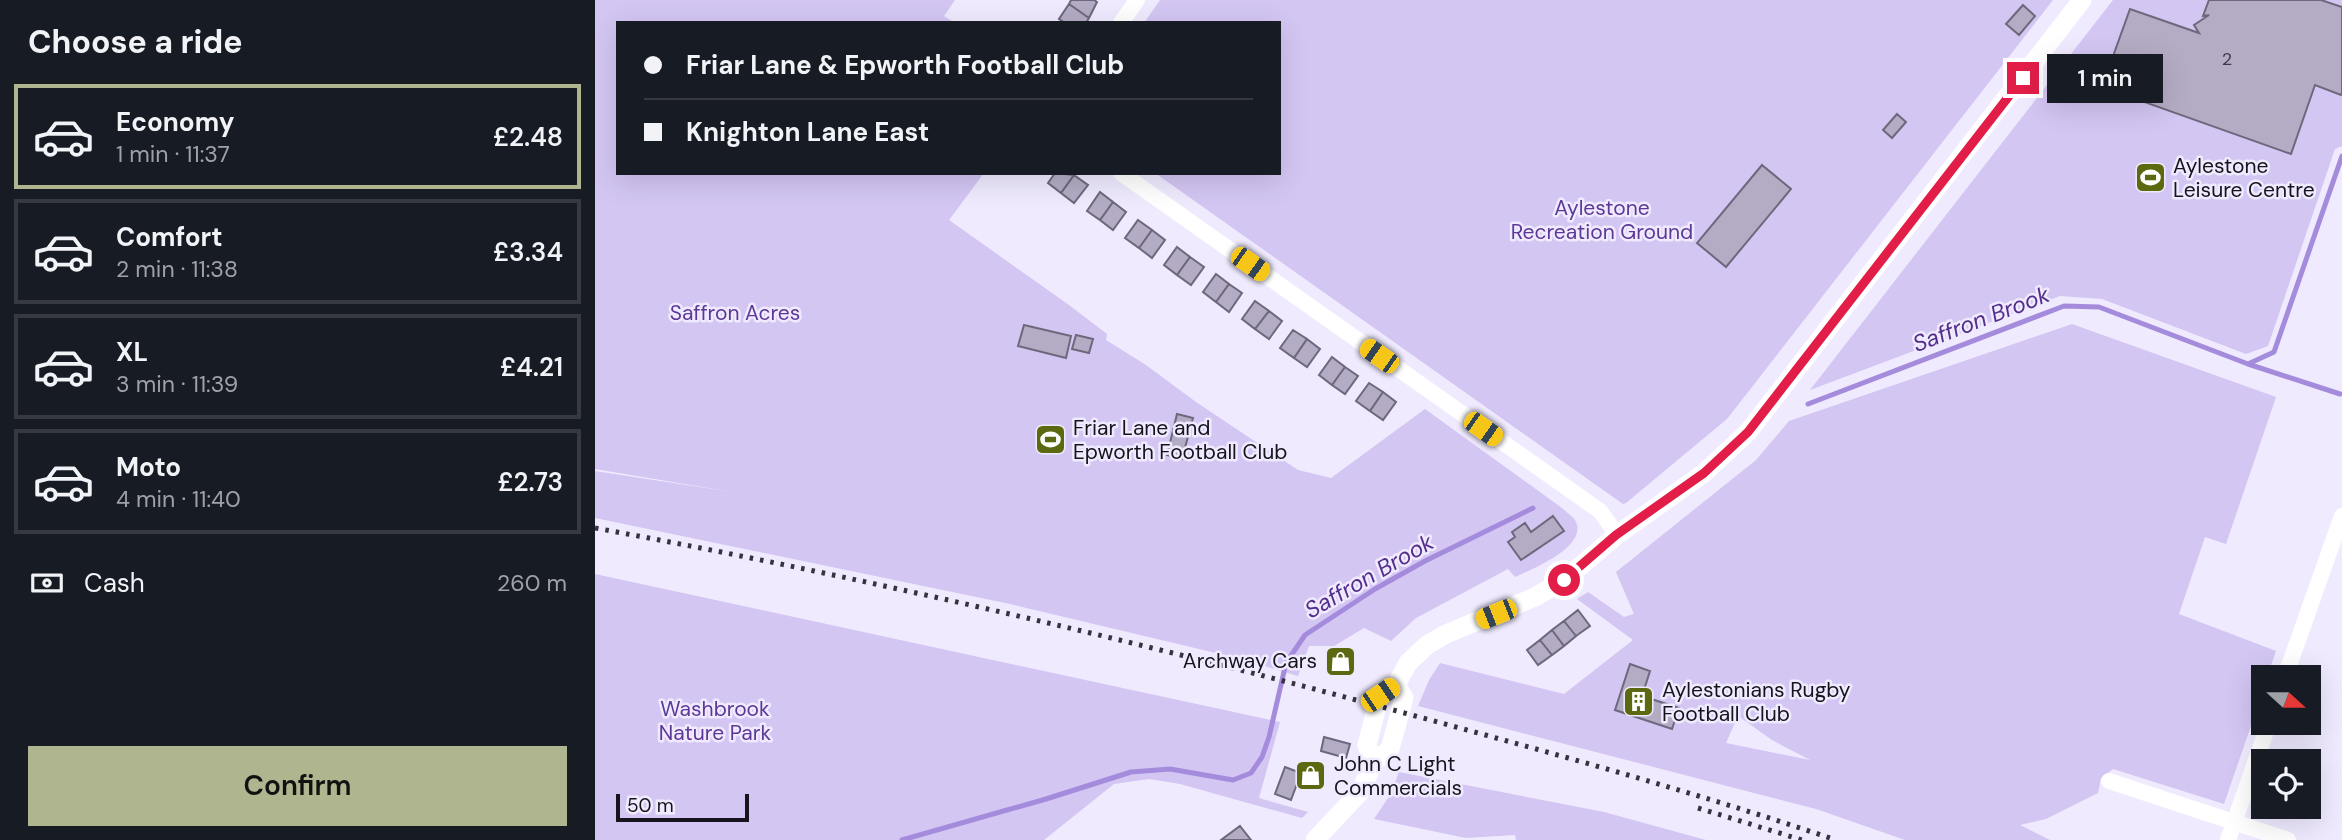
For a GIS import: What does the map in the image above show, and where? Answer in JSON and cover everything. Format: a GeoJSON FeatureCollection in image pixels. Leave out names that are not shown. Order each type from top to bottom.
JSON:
{"type":"FeatureCollection","features":[{"type":"Feature","properties":{"kind":"street"},"geometry":{"type":"LineString","coordinates":[[1123,21],[1137,0]]}},
{"type":"Feature","properties":{"kind":"street"},"geometry":{"type":"LineString","coordinates":[[1315,840],[1361,791],[1373,763],[1367,744],[1380,695],[1396,685],[1408,663],[1427,645],[1446,634],[1545,592],[1581,567],[1616,535],[1704,473],[1748,432],[2082,0]]}},
{"type":"Feature","properties":{"kind":"street"},"geometry":{"type":"LineString","coordinates":[[1124,175],[1599,511],[1616,535]]}},
{"type":"Feature","properties":{"kind":"street"},"geometry":{"type":"LineString","coordinates":[[2289,665],[2342,516]]}},
{"type":"Feature","properties":{"kind":"street"},"geometry":{"type":"LineString","coordinates":[[2228,840],[2265,735]]}},
{"type":"Feature","properties":{"kind":"street"},"geometry":{"type":"LineString","coordinates":[[2109,781],[2288,840]]}},
{"type":"Feature","properties":{"kind":"green space","name":"Saffron Acres"},"geometry":{"type":"Polygon","coordinates":[[[595,0],[955,0],[944,16],[952,21],[616,21],[616,175],[983,175],[949,220],[1107,334],[1106,340],[1298,470],[1331,478],[1425,409],[1562,508],[1575,520],[1577,530],[1574,539],[1557,555],[1515,577],[1508,569],[1416,618],[1391,641],[1364,628],[1334,646],[1309,646],[1298,676],[1241,659],[1010,604],[595,518],[595,471],[732,492],[595,469],[595,0]]]}},
{"type":"Feature","properties":{"kind":"green space","name":"Aylestone Recreation Ground"},"geometry":{"type":"Polygon","coordinates":[[[1160,0],[2053,0],[1727,419],[1623,504],[1158,175],[1281,175],[1281,21],[1145,21],[1160,0]]]}},
{"type":"Feature","properties":{"kind":"green space","name":"Aylestone Leisure Centre"},"geometry":{"type":"Polygon","coordinates":[[[2113,0],[2342,0],[2342,146],[2335,149],[2268,346],[2246,354],[2102,299],[2060,296],[1810,390],[2113,0]]]}},
{"type":"Feature","properties":{"kind":"green space"},"geometry":{"type":"Polygon","coordinates":[[[2072,324],[2276,397],[2226,544],[2205,537],[2179,614],[2276,651],[2271,665],[2251,665],[2251,726],[2224,804],[2113,769],[2101,778],[2098,793],[2046,819],[2020,825],[2050,840],[1905,840],[1816,809],[1418,706],[1440,663],[1564,694],[1633,640],[1577,599],[1588,592],[1624,617],[1634,614],[1616,572],[1756,460],[1789,421],[2072,324]],[[1738,716],[1726,743],[1810,760],[1772,740],[1738,716]]]}},
{"type":"Feature","properties":{"kind":"green space","name":"Washbrook Nature Park"},"geometry":{"type":"Polygon","coordinates":[[[595,574],[1280,722],[1259,798],[1308,812],[1302,818],[1180,784],[1149,779],[1114,784],[1044,840],[595,840],[595,574]]]}},
{"type":"Feature","properties":{"kind":"green space"},"geometry":{"type":"Polygon","coordinates":[[[1399,772],[1604,812],[1706,840],[1516,840],[1515,835],[1466,838],[1374,819],[1390,795],[1399,772]]]}},
{"type":"Feature","properties":{"kind":"building"},"geometry":{"type":"Polygon","coordinates":[[[1071,0],[1097,2],[1089,18],[1069,4],[1071,0]]]}},
{"type":"Feature","properties":{"kind":"building","name":"Aylestone Leisure Centre"},"geometry":{"type":"Polygon","coordinates":[[[2209,0],[2321,0],[2342,7],[2342,93],[2341,95],[2315,85],[2291,154],[2102,87],[2130,9],[2199,33],[2194,25],[2209,15],[2203,16],[2209,0]]]}},
{"type":"Feature","properties":{"kind":"building"},"geometry":{"type":"Polygon","coordinates":[[[1069,4],[1089,18],[1087,21],[1059,19],[1069,4]]]}},
{"type":"Feature","properties":{"kind":"building"},"geometry":{"type":"Polygon","coordinates":[[[2023,5],[2035,16],[2019,35],[2006,24],[2023,5]]]}},
{"type":"Feature","properties":{"kind":"building"},"geometry":{"type":"Polygon","coordinates":[[[1897,114],[1906,122],[1892,138],[1883,130],[1897,114]]]}},
{"type":"Feature","properties":{"kind":"building"},"geometry":{"type":"Polygon","coordinates":[[[1762,165],[1791,189],[1726,267],[1697,243],[1762,165]]]}},
{"type":"Feature","properties":{"kind":"building"},"geometry":{"type":"Polygon","coordinates":[[[1054,175],[1074,175],[1061,193],[1048,183],[1054,175]]]}},
{"type":"Feature","properties":{"kind":"building"},"geometry":{"type":"Polygon","coordinates":[[[1074,175],[1088,185],[1074,203],[1061,193],[1074,175]]]}},
{"type":"Feature","properties":{"kind":"building"},"geometry":{"type":"Polygon","coordinates":[[[1100,192],[1113,202],[1100,220],[1087,211],[1100,192]]]}},
{"type":"Feature","properties":{"kind":"building"},"geometry":{"type":"Polygon","coordinates":[[[1113,202],[1126,212],[1113,230],[1100,220],[1113,202]]]}},
{"type":"Feature","properties":{"kind":"building"},"geometry":{"type":"Polygon","coordinates":[[[1138,220],[1152,230],[1139,248],[1125,238],[1138,220]]]}},
{"type":"Feature","properties":{"kind":"building"},"geometry":{"type":"Polygon","coordinates":[[[1152,230],[1165,240],[1152,258],[1139,248],[1152,230]]]}},
{"type":"Feature","properties":{"kind":"building"},"geometry":{"type":"Polygon","coordinates":[[[1177,247],[1190,257],[1177,275],[1164,265],[1177,247]]]}},
{"type":"Feature","properties":{"kind":"building"},"geometry":{"type":"Polygon","coordinates":[[[1190,257],[1204,267],[1191,285],[1177,275],[1190,257]]]}},
{"type":"Feature","properties":{"kind":"building"},"geometry":{"type":"Polygon","coordinates":[[[1216,274],[1229,284],[1216,302],[1203,292],[1216,274]]]}},
{"type":"Feature","properties":{"kind":"building"},"geometry":{"type":"Polygon","coordinates":[[[1229,284],[1242,293],[1229,312],[1216,302],[1229,284]]]}},
{"type":"Feature","properties":{"kind":"building"},"geometry":{"type":"Polygon","coordinates":[[[1255,301],[1269,311],[1255,329],[1242,319],[1255,301]]]}},
{"type":"Feature","properties":{"kind":"building"},"geometry":{"type":"Polygon","coordinates":[[[1269,311],[1282,321],[1269,339],[1255,329],[1269,311]]]}},
{"type":"Feature","properties":{"kind":"building"},"geometry":{"type":"Polygon","coordinates":[[[1024,325],[1071,336],[1066,358],[1018,346],[1024,325]]]}},
{"type":"Feature","properties":{"kind":"building"},"geometry":{"type":"Polygon","coordinates":[[[1293,330],[1307,339],[1294,358],[1280,348],[1293,330]]]}},
{"type":"Feature","properties":{"kind":"building"},"geometry":{"type":"Polygon","coordinates":[[[1076,335],[1093,339],[1089,353],[1072,349],[1076,335]]]}},
{"type":"Feature","properties":{"kind":"building"},"geometry":{"type":"Polygon","coordinates":[[[1307,339],[1320,349],[1307,367],[1294,358],[1307,339]]]}},
{"type":"Feature","properties":{"kind":"building"},"geometry":{"type":"Polygon","coordinates":[[[1332,357],[1345,367],[1332,385],[1319,375],[1332,357]]]}},
{"type":"Feature","properties":{"kind":"building"},"geometry":{"type":"Polygon","coordinates":[[[1345,367],[1358,376],[1345,394],[1332,385],[1345,367]]]}},
{"type":"Feature","properties":{"kind":"building"},"geometry":{"type":"Polygon","coordinates":[[[1369,383],[1383,392],[1370,411],[1356,401],[1369,383]]]}},
{"type":"Feature","properties":{"kind":"building"},"geometry":{"type":"Polygon","coordinates":[[[1383,392],[1396,402],[1383,420],[1370,411],[1383,392]]]}},
{"type":"Feature","properties":{"kind":"building"},"geometry":{"type":"Polygon","coordinates":[[[1177,414],[1193,418],[1182,459],[1167,455],[1177,414]]]}},
{"type":"Feature","properties":{"kind":"building"},"geometry":{"type":"Polygon","coordinates":[[[1553,516],[1564,531],[1521,560],[1508,542],[1515,537],[1512,532],[1525,523],[1531,532],[1553,516]]]}},
{"type":"Feature","properties":{"kind":"building"},"geometry":{"type":"Polygon","coordinates":[[[1578,610],[1590,626],[1576,636],[1564,621],[1578,610]]]}},
{"type":"Feature","properties":{"kind":"building"},"geometry":{"type":"Polygon","coordinates":[[[1564,621],[1576,636],[1564,646],[1552,630],[1564,621]]]}},
{"type":"Feature","properties":{"kind":"building"},"geometry":{"type":"Polygon","coordinates":[[[1552,630],[1564,646],[1552,655],[1540,640],[1552,630]]]}},
{"type":"Feature","properties":{"kind":"building"},"geometry":{"type":"Polygon","coordinates":[[[1540,640],[1552,655],[1538,665],[1527,650],[1540,640]]]}},
{"type":"Feature","properties":{"kind":"building","name":"Aylestonians Rugby Football Club"},"geometry":{"type":"Polygon","coordinates":[[[1630,664],[1650,671],[1642,696],[1679,708],[1672,729],[1615,710],[1630,664]]]}},
{"type":"Feature","properties":{"kind":"building"},"geometry":{"type":"Polygon","coordinates":[[[1324,737],[1350,744],[1346,758],[1321,751],[1324,737]]]}},
{"type":"Feature","properties":{"kind":"building"},"geometry":{"type":"Polygon","coordinates":[[[1285,767],[1301,773],[1291,800],[1275,794],[1285,767]]]}},
{"type":"Feature","properties":{"kind":"building"},"geometry":{"type":"Polygon","coordinates":[[[1240,826],[1251,840],[1221,840],[1240,826]]]}},
{"type":"Feature","properties":{"kind":"waterway","name":"Saffron Brook"},"geometry":{"type":"LineString","coordinates":[[1808,404],[2064,306],[2099,307],[2248,364],[2274,352],[2342,156]]}},
{"type":"Feature","properties":{"kind":"waterway","name":"Saffron Brook"},"geometry":{"type":"LineString","coordinates":[[2248,364],[2340,394]]}},
{"type":"Feature","properties":{"kind":"waterway","name":"Saffron Brook"},"geometry":{"type":"LineString","coordinates":[[902,840],[1131,772],[1170,769],[1233,780],[1251,773],[1262,757],[1269,737],[1286,663],[1305,635],[1375,589],[1425,561],[1533,508]]}},
{"type":"Feature","properties":{"kind":"railway"},"geometry":{"type":"LineString","coordinates":[[595,528],[883,586],[1170,652],[1539,750],[1659,784],[1836,840]]}},
{"type":"Feature","properties":{"kind":"railway"},"geometry":{"type":"LineString","coordinates":[[1698,808],[1802,840]]}},
{"type":"Feature","properties":{"kind":"place","name":"Aylestone Leisure Centre"},"geometry":{"type":"Point","coordinates":[2150,178]}},
{"type":"Feature","properties":{"kind":"place","name":"Friar Lane and Epworth Football Club"},"geometry":{"type":"Point","coordinates":[1050,440]}},
{"type":"Feature","properties":{"kind":"place","name":"Archway Cars"},"geometry":{"type":"Point","coordinates":[1340,661]}},
{"type":"Feature","properties":{"kind":"place","name":"Aylestonians Rugby Football Club"},"geometry":{"type":"Point","coordinates":[1639,702]}},
{"type":"Feature","properties":{"kind":"place","name":"John C Light Commercials"},"geometry":{"type":"Point","coordinates":[1311,776]}},
{"type":"Feature","properties":{"kind":"route"},"geometry":{"type":"LineString","coordinates":[[1564,580],[1616,535],[1704,473],[1748,432],[2023,78]]}}]}
